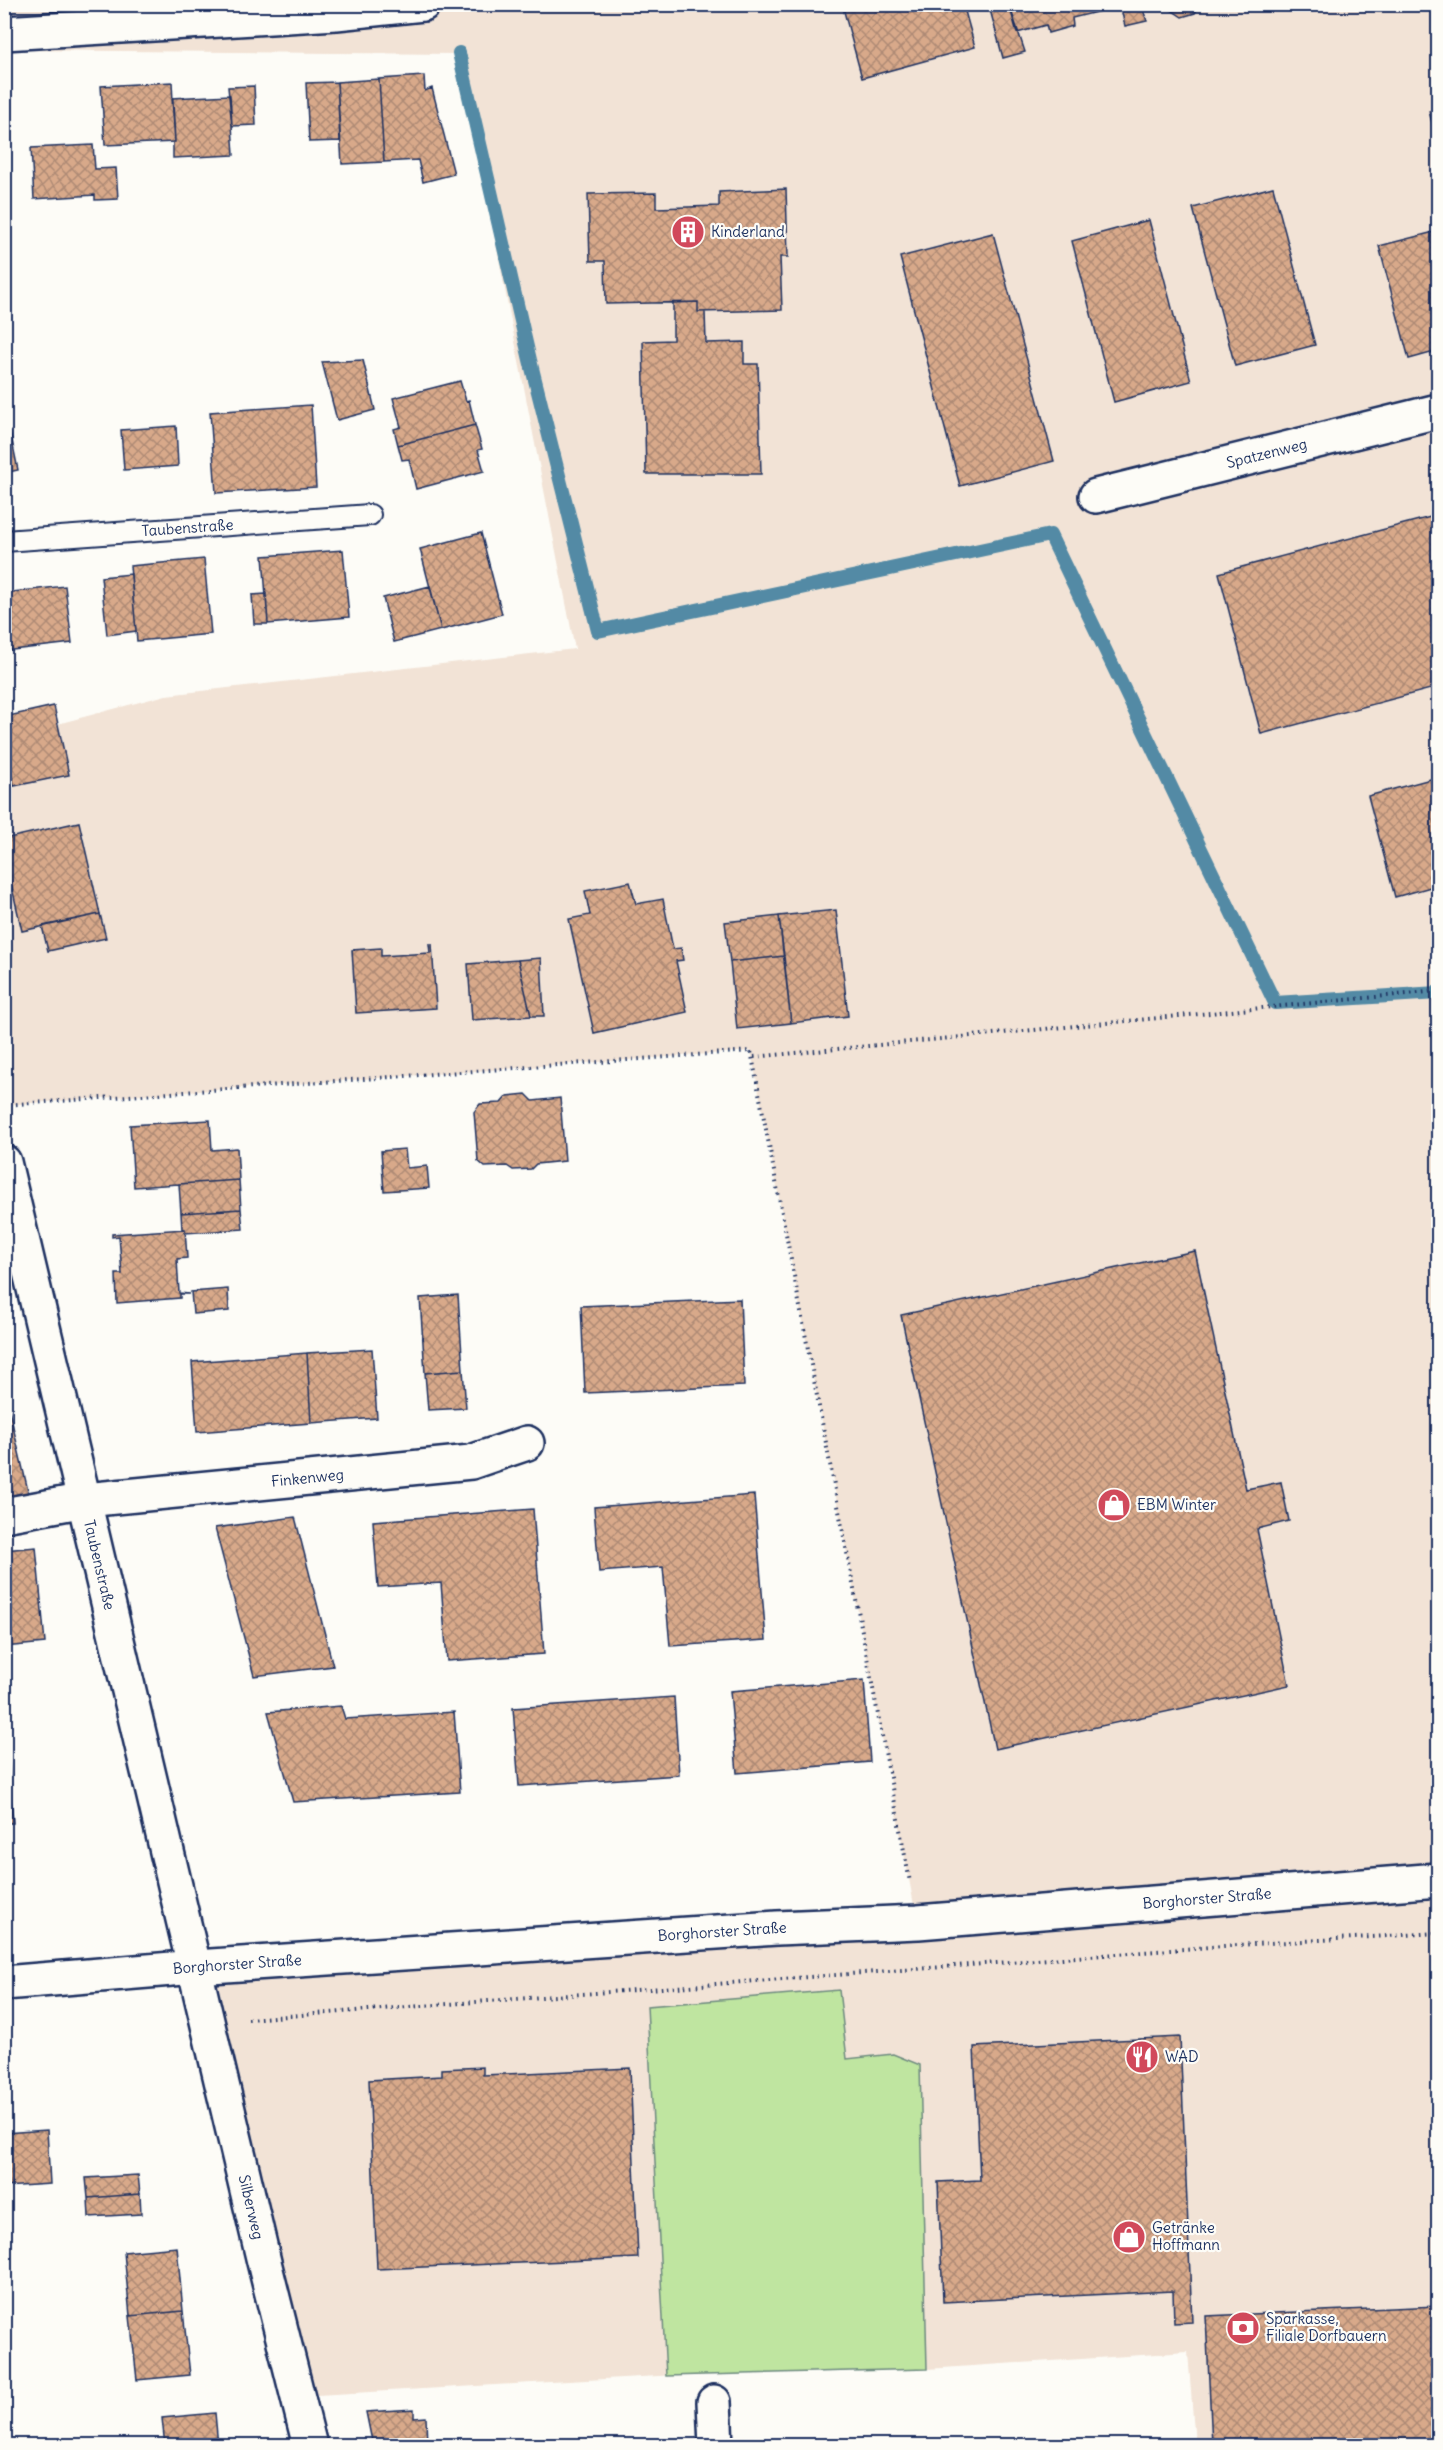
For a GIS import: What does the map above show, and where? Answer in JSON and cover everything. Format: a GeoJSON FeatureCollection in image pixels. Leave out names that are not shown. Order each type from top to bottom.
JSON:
{"type":"FeatureCollection","features":[{"type":"Feature","properties":{"kind":"street"},"geometry":{"type":"LineString","coordinates":[[4,33],[336,13],[423,4]]}},
{"type":"Feature","properties":{"kind":"street","name":"Spatzenweg"},"geometry":{"type":"LineString","coordinates":[[1096,496],[1438,411]]}},
{"type":"Feature","properties":{"kind":"street","name":"Taubenstraße"},"geometry":{"type":"LineString","coordinates":[[4,1162],[196,1967]]}},
{"type":"Feature","properties":{"kind":"street","name":"Finkenweg"},"geometry":{"type":"LineString","coordinates":[[4,1515],[85,1500],[471,1462],[527,1443]]}},
{"type":"Feature","properties":{"kind":"street","name":"Borghorster Straße"},"geometry":{"type":"LineString","coordinates":[[4,1983],[196,1967],[777,1928],[918,1922],[1438,1880]]}},
{"type":"Feature","properties":{"kind":"street","name":"Silberweg"},"geometry":{"type":"LineString","coordinates":[[196,1967],[310,2445]]}},
{"type":"Feature","properties":{"kind":"street"},"geometry":{"type":"LineString","coordinates":[[714,2402],[716,2445]]}},
{"type":"Feature","properties":{"kind":"lane","name":"Taubenstraße"},"geometry":{"type":"LineString","coordinates":[[4,541],[370,515]]}},
{"type":"Feature","properties":{"kind":"path"},"geometry":{"type":"LineString","coordinates":[[754,1057],[1438,991]]}},
{"type":"Feature","properties":{"kind":"path"},"geometry":{"type":"LineString","coordinates":[[4,1105],[751,1051],[918,1922]]}},
{"type":"Feature","properties":{"kind":"path"},"geometry":{"type":"LineString","coordinates":[[209,2022],[1237,1945],[1438,1933]]}},
{"type":"Feature","properties":{"kind":"shaded area"},"geometry":{"type":"Polygon","coordinates":[[[5,5],[1438,5],[1438,2445],[1195,2445],[1188,2352],[927,2369],[926,2361],[299,2396],[196,1967],[917,1921],[751,1051],[5,1105],[5,738],[166,695],[575,649],[459,54],[5,50],[5,5]]]}},
{"type":"Feature","properties":{"kind":"green space"},"geometry":{"type":"Polygon","coordinates":[[[839,1990],[847,2059],[893,2054],[920,2065],[927,2369],[666,2376],[647,2006],[839,1990]]]}},
{"type":"Feature","properties":{"kind":"building"},"geometry":{"type":"Polygon","coordinates":[[[842,4],[963,4],[975,47],[862,78],[842,4]]]}},
{"type":"Feature","properties":{"kind":"building"},"geometry":{"type":"Polygon","coordinates":[[[1009,4],[1025,52],[1003,58],[989,6],[1009,4]]]}},
{"type":"Feature","properties":{"kind":"building"},"geometry":{"type":"Polygon","coordinates":[[[1009,4],[1099,4],[1101,11],[1072,18],[1073,26],[1048,33],[1046,25],[1017,33],[1009,4]]]}},
{"type":"Feature","properties":{"kind":"building"},"geometry":{"type":"Polygon","coordinates":[[[1120,4],[1141,4],[1147,21],[1125,26],[1120,4]]]}},
{"type":"Feature","properties":{"kind":"building"},"geometry":{"type":"Polygon","coordinates":[[[1169,4],[1200,4],[1195,13],[1182,17],[1170,9],[1169,4]]]}},
{"type":"Feature","properties":{"kind":"building"},"geometry":{"type":"Polygon","coordinates":[[[424,76],[425,91],[432,88],[454,174],[423,182],[418,160],[384,162],[379,79],[424,76]]]}},
{"type":"Feature","properties":{"kind":"building"},"geometry":{"type":"Polygon","coordinates":[[[379,79],[384,162],[342,164],[337,82],[379,79]]]}},
{"type":"Feature","properties":{"kind":"building"},"geometry":{"type":"Polygon","coordinates":[[[172,82],[175,142],[105,145],[101,86],[172,82]]]}},
{"type":"Feature","properties":{"kind":"building"},"geometry":{"type":"Polygon","coordinates":[[[337,82],[340,141],[309,142],[306,83],[337,82]]]}},
{"type":"Feature","properties":{"kind":"building"},"geometry":{"type":"Polygon","coordinates":[[[254,86],[256,125],[232,126],[228,87],[254,86]]]}},
{"type":"Feature","properties":{"kind":"building"},"geometry":{"type":"Polygon","coordinates":[[[230,95],[234,155],[173,158],[173,142],[175,142],[172,98],[230,95]]]}},
{"type":"Feature","properties":{"kind":"building"},"geometry":{"type":"Polygon","coordinates":[[[1438,109],[1438,147],[1429,111],[1438,109]]]}},
{"type":"Feature","properties":{"kind":"building"},"geometry":{"type":"Polygon","coordinates":[[[93,145],[95,169],[116,168],[118,199],[95,200],[95,195],[34,199],[31,148],[93,145]]]}},
{"type":"Feature","properties":{"kind":"building"},"geometry":{"type":"Polygon","coordinates":[[[1273,187],[1315,345],[1235,366],[1193,208],[1273,187]]]}},
{"type":"Feature","properties":{"kind":"building","name":"Kinderland"},"geometry":{"type":"Polygon","coordinates":[[[786,189],[788,257],[780,257],[782,310],[698,312],[698,302],[606,304],[605,261],[590,261],[588,194],[656,193],[656,208],[719,206],[719,192],[786,189]]]}},
{"type":"Feature","properties":{"kind":"building"},"geometry":{"type":"Polygon","coordinates":[[[1149,220],[1191,381],[1114,402],[1072,241],[1149,220]]]}},
{"type":"Feature","properties":{"kind":"building"},"geometry":{"type":"Polygon","coordinates":[[[1438,231],[1438,351],[1409,359],[1379,246],[1438,231]]]}},
{"type":"Feature","properties":{"kind":"building"},"geometry":{"type":"Polygon","coordinates":[[[993,233],[1054,461],[960,486],[900,257],[993,233]]]}},
{"type":"Feature","properties":{"kind":"building"},"geometry":{"type":"Polygon","coordinates":[[[698,302],[698,312],[705,312],[706,343],[744,342],[744,364],[758,364],[761,474],[646,474],[643,341],[673,340],[673,303],[698,302]]]}},
{"type":"Feature","properties":{"kind":"building"},"geometry":{"type":"Polygon","coordinates":[[[363,360],[375,410],[337,420],[322,362],[363,360]]]}},
{"type":"Feature","properties":{"kind":"building"},"geometry":{"type":"Polygon","coordinates":[[[460,381],[466,401],[469,400],[475,425],[398,445],[394,429],[401,427],[393,398],[460,381]]]}},
{"type":"Feature","properties":{"kind":"building"},"geometry":{"type":"Polygon","coordinates":[[[311,405],[316,487],[216,493],[210,412],[311,405]]]}},
{"type":"Feature","properties":{"kind":"building"},"geometry":{"type":"Polygon","coordinates":[[[475,425],[482,449],[478,450],[484,471],[416,489],[409,459],[402,460],[398,445],[475,425]]]}},
{"type":"Feature","properties":{"kind":"building"},"geometry":{"type":"Polygon","coordinates":[[[176,426],[178,466],[124,470],[121,430],[176,426]]]}},
{"type":"Feature","properties":{"kind":"building"},"geometry":{"type":"Polygon","coordinates":[[[10,431],[18,470],[4,473],[4,432],[10,431]]]}},
{"type":"Feature","properties":{"kind":"building"},"geometry":{"type":"Polygon","coordinates":[[[1438,515],[1438,687],[1261,734],[1219,573],[1438,515]]]}},
{"type":"Feature","properties":{"kind":"building"},"geometry":{"type":"Polygon","coordinates":[[[481,533],[502,614],[441,630],[420,549],[481,533]]]}},
{"type":"Feature","properties":{"kind":"building"},"geometry":{"type":"Polygon","coordinates":[[[343,550],[349,617],[268,624],[263,556],[343,550]]]}},
{"type":"Feature","properties":{"kind":"building"},"geometry":{"type":"Polygon","coordinates":[[[204,559],[211,634],[137,641],[130,566],[204,559]]]}},
{"type":"Feature","properties":{"kind":"building"},"geometry":{"type":"Polygon","coordinates":[[[131,574],[136,631],[107,635],[101,577],[131,574]]]}},
{"type":"Feature","properties":{"kind":"building"},"geometry":{"type":"Polygon","coordinates":[[[65,586],[72,643],[4,651],[4,593],[65,586]]]}},
{"type":"Feature","properties":{"kind":"building"},"geometry":{"type":"Polygon","coordinates":[[[430,586],[441,630],[394,642],[383,598],[430,586]]]}},
{"type":"Feature","properties":{"kind":"building"},"geometry":{"type":"Polygon","coordinates":[[[266,594],[268,624],[254,624],[252,595],[266,594]]]}},
{"type":"Feature","properties":{"kind":"building"},"geometry":{"type":"Polygon","coordinates":[[[54,706],[69,775],[14,786],[4,744],[4,717],[54,706]]]}},
{"type":"Feature","properties":{"kind":"building"},"geometry":{"type":"Polygon","coordinates":[[[1438,777],[1438,885],[1395,897],[1368,796],[1438,777]]]}},
{"type":"Feature","properties":{"kind":"building"},"geometry":{"type":"Polygon","coordinates":[[[79,822],[100,914],[22,931],[4,853],[4,839],[79,822]]]}},
{"type":"Feature","properties":{"kind":"building"},"geometry":{"type":"Polygon","coordinates":[[[630,882],[636,904],[663,899],[673,949],[681,948],[683,960],[676,961],[687,1012],[594,1033],[569,919],[590,915],[585,891],[630,882]]]}},
{"type":"Feature","properties":{"kind":"building"},"geometry":{"type":"Polygon","coordinates":[[[836,910],[848,1016],[791,1023],[779,916],[836,910]]]}},
{"type":"Feature","properties":{"kind":"building"},"geometry":{"type":"Polygon","coordinates":[[[100,914],[106,938],[48,951],[42,926],[100,914]]]}},
{"type":"Feature","properties":{"kind":"building"},"geometry":{"type":"Polygon","coordinates":[[[779,916],[784,956],[730,962],[725,922],[779,916]]]}},
{"type":"Feature","properties":{"kind":"building"},"geometry":{"type":"Polygon","coordinates":[[[429,944],[432,944],[436,1008],[356,1013],[352,950],[381,948],[381,956],[430,953],[429,944]]]}},
{"type":"Feature","properties":{"kind":"building"},"geometry":{"type":"Polygon","coordinates":[[[784,956],[791,1023],[737,1029],[730,962],[784,956]]]}},
{"type":"Feature","properties":{"kind":"building"},"geometry":{"type":"Polygon","coordinates":[[[541,958],[544,1016],[531,1016],[518,960],[541,958]]]}},
{"type":"Feature","properties":{"kind":"building"},"geometry":{"type":"Polygon","coordinates":[[[518,960],[531,1016],[472,1020],[468,964],[518,960]]]}},
{"type":"Feature","properties":{"kind":"building"},"geometry":{"type":"Polygon","coordinates":[[[526,1094],[533,1101],[560,1098],[565,1161],[536,1164],[531,1169],[513,1170],[507,1166],[485,1167],[478,1161],[474,1112],[480,1104],[501,1103],[507,1096],[526,1094]]]}},
{"type":"Feature","properties":{"kind":"building"},"geometry":{"type":"Polygon","coordinates":[[[210,1120],[212,1150],[237,1148],[239,1180],[134,1187],[130,1125],[210,1120]]]}},
{"type":"Feature","properties":{"kind":"building"},"geometry":{"type":"Polygon","coordinates":[[[405,1149],[407,1168],[427,1166],[429,1188],[384,1191],[381,1151],[405,1149]]]}},
{"type":"Feature","properties":{"kind":"building"},"geometry":{"type":"Polygon","coordinates":[[[239,1180],[241,1209],[181,1213],[179,1184],[239,1180]]]}},
{"type":"Feature","properties":{"kind":"building"},"geometry":{"type":"Polygon","coordinates":[[[241,1209],[243,1229],[185,1233],[185,1229],[182,1229],[181,1213],[241,1209]]]}},
{"type":"Feature","properties":{"kind":"building"},"geometry":{"type":"Polygon","coordinates":[[[185,1229],[187,1258],[177,1259],[179,1293],[189,1294],[180,1294],[180,1298],[117,1303],[116,1274],[122,1274],[119,1236],[112,1237],[112,1234],[185,1229]]]}},
{"type":"Feature","properties":{"kind":"building","name":"EBM Winter"},"geometry":{"type":"Polygon","coordinates":[[[1195,1251],[1246,1489],[1281,1482],[1289,1521],[1257,1529],[1289,1685],[995,1749],[901,1315],[1195,1251]]]}},
{"type":"Feature","properties":{"kind":"building"},"geometry":{"type":"Polygon","coordinates":[[[228,1289],[229,1311],[193,1314],[191,1292],[228,1289]]]}},
{"type":"Feature","properties":{"kind":"building"},"geometry":{"type":"Polygon","coordinates":[[[458,1295],[463,1370],[425,1373],[420,1298],[458,1295]]]}},
{"type":"Feature","properties":{"kind":"building"},"geometry":{"type":"Polygon","coordinates":[[[740,1299],[744,1386],[585,1393],[581,1306],[740,1299]]]}},
{"type":"Feature","properties":{"kind":"building"},"geometry":{"type":"Polygon","coordinates":[[[372,1349],[377,1418],[311,1423],[307,1353],[372,1349]]]}},
{"type":"Feature","properties":{"kind":"building"},"geometry":{"type":"Polygon","coordinates":[[[307,1353],[311,1423],[197,1432],[192,1362],[307,1353]]]}},
{"type":"Feature","properties":{"kind":"building"},"geometry":{"type":"Polygon","coordinates":[[[463,1370],[466,1408],[428,1410],[425,1373],[463,1370]]]}},
{"type":"Feature","properties":{"kind":"building"},"geometry":{"type":"Polygon","coordinates":[[[7,1401],[29,1495],[4,1501],[4,1402],[7,1401]]]}},
{"type":"Feature","properties":{"kind":"building"},"geometry":{"type":"Polygon","coordinates":[[[754,1495],[766,1640],[670,1646],[663,1567],[599,1572],[594,1507],[754,1495]]]}},
{"type":"Feature","properties":{"kind":"building"},"geometry":{"type":"Polygon","coordinates":[[[533,1509],[544,1654],[447,1661],[441,1583],[378,1587],[373,1521],[533,1509]]]}},
{"type":"Feature","properties":{"kind":"building"},"geometry":{"type":"Polygon","coordinates":[[[295,1517],[333,1666],[254,1676],[215,1528],[295,1517]]]}},
{"type":"Feature","properties":{"kind":"building"},"geometry":{"type":"Polygon","coordinates":[[[36,1547],[45,1643],[4,1647],[4,1550],[36,1547]]]}},
{"type":"Feature","properties":{"kind":"building"},"geometry":{"type":"Polygon","coordinates":[[[864,1680],[870,1762],[737,1773],[730,1691],[864,1680]]]}},
{"type":"Feature","properties":{"kind":"building"},"geometry":{"type":"Polygon","coordinates":[[[674,1697],[679,1775],[519,1786],[513,1708],[674,1697]]]}},
{"type":"Feature","properties":{"kind":"building"},"geometry":{"type":"Polygon","coordinates":[[[341,1706],[345,1719],[454,1712],[460,1792],[293,1802],[268,1712],[341,1706]]]}},
{"type":"Feature","properties":{"kind":"building"},"geometry":{"type":"Polygon","coordinates":[[[4,1707],[13,1823],[4,1823],[4,1707]]]}},
{"type":"Feature","properties":{"kind":"building"},"geometry":{"type":"Polygon","coordinates":[[[1180,2037],[1192,2322],[1174,2323],[1173,2291],[943,2302],[938,2182],[980,2180],[974,2047],[1180,2037]]]}},
{"type":"Feature","properties":{"kind":"building"},"geometry":{"type":"Polygon","coordinates":[[[483,2067],[483,2075],[630,2068],[638,2258],[377,2269],[369,2080],[442,2076],[442,2069],[483,2067]]]}},
{"type":"Feature","properties":{"kind":"building"},"geometry":{"type":"Polygon","coordinates":[[[47,2130],[50,2184],[4,2187],[4,2133],[47,2130]]]}},
{"type":"Feature","properties":{"kind":"building"},"geometry":{"type":"Polygon","coordinates":[[[138,2175],[140,2194],[88,2198],[86,2178],[138,2175]]]}},
{"type":"Feature","properties":{"kind":"building"},"geometry":{"type":"Polygon","coordinates":[[[140,2194],[141,2214],[89,2217],[88,2198],[140,2194]]]}},
{"type":"Feature","properties":{"kind":"building"},"geometry":{"type":"Polygon","coordinates":[[[177,2247],[183,2311],[130,2316],[124,2252],[177,2247]]]}},
{"type":"Feature","properties":{"kind":"building"},"geometry":{"type":"Polygon","coordinates":[[[1438,2306],[1438,2446],[1212,2446],[1206,2316],[1438,2306]]]}},
{"type":"Feature","properties":{"kind":"building"},"geometry":{"type":"Polygon","coordinates":[[[183,2311],[190,2375],[137,2380],[130,2316],[183,2311]]]}},
{"type":"Feature","properties":{"kind":"building"},"geometry":{"type":"Polygon","coordinates":[[[414,2409],[414,2418],[426,2417],[427,2446],[373,2446],[366,2412],[414,2409]]]}},
{"type":"Feature","properties":{"kind":"building"},"geometry":{"type":"Polygon","coordinates":[[[215,2413],[218,2446],[165,2446],[162,2418],[215,2413]]]}},
{"type":"Feature","properties":{"kind":"waterway"},"geometry":{"type":"LineString","coordinates":[[459,53],[530,360],[598,631],[1050,535],[1275,1003],[1438,993]]}},
{"type":"Feature","properties":{"kind":"place","name":"Kinderland"},"geometry":{"type":"Point","coordinates":[688,232]}},
{"type":"Feature","properties":{"kind":"place","name":"EBM Winter"},"geometry":{"type":"Point","coordinates":[1114,1505]}},
{"type":"Feature","properties":{"kind":"place","name":"WAD"},"geometry":{"type":"Point","coordinates":[1142,2057]}},
{"type":"Feature","properties":{"kind":"place","name":"Getränke Hoffmann"},"geometry":{"type":"Point","coordinates":[1129,2237]}},
{"type":"Feature","properties":{"kind":"place","name":"Sparkasse, Filiale Dorfbauern"},"geometry":{"type":"Point","coordinates":[1243,2328]}}]}
